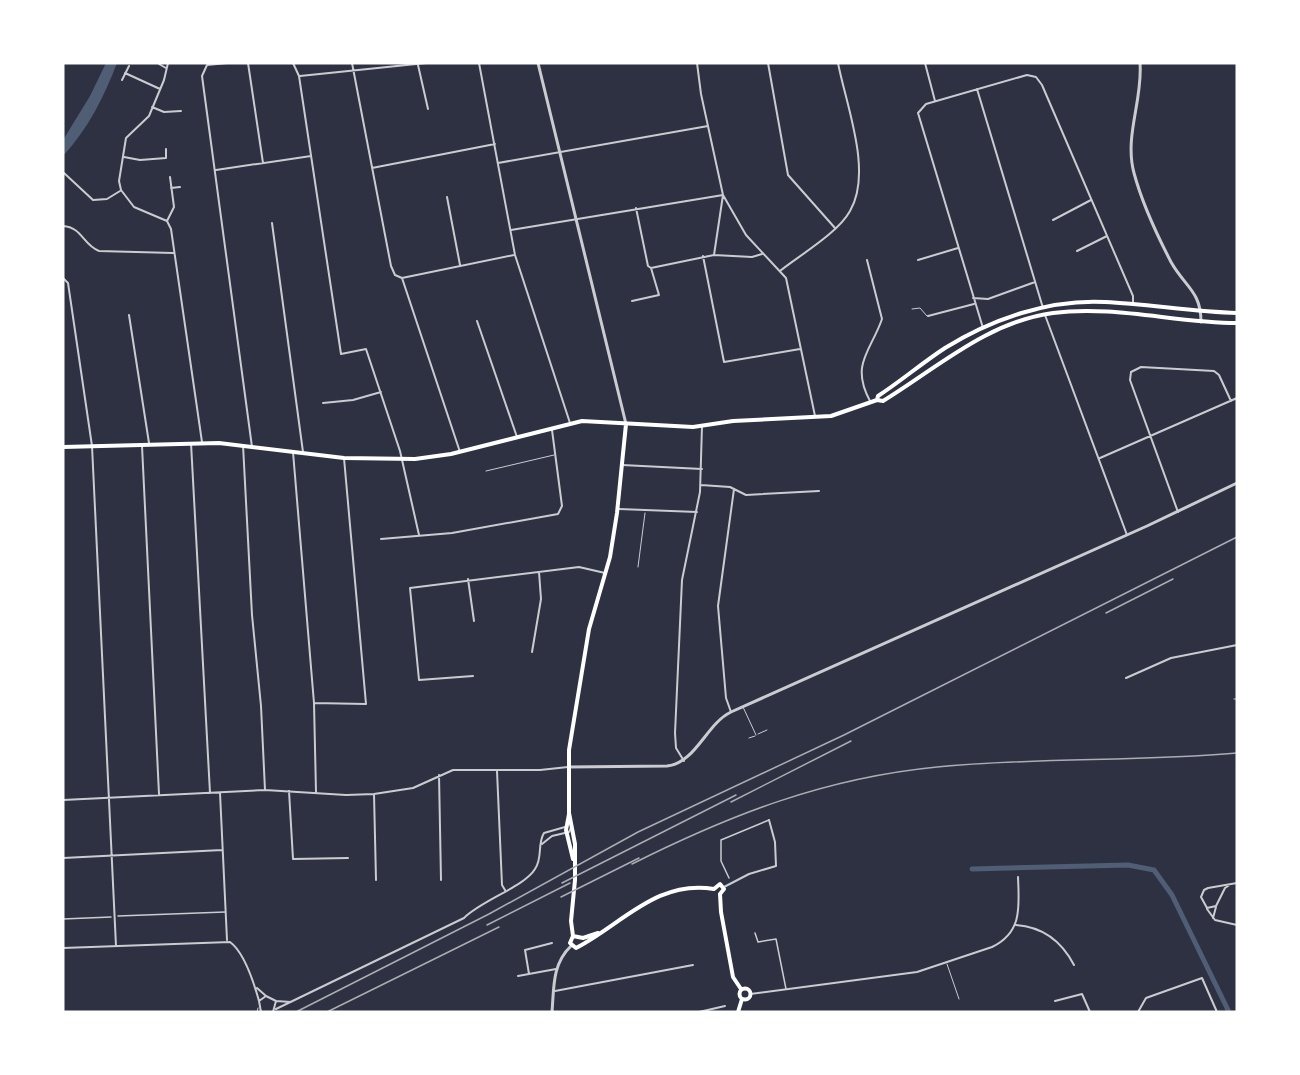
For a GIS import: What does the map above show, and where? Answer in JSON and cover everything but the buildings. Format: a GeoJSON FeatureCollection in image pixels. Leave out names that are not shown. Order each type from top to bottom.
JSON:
{"type":"FeatureCollection","features":[{"type":"Feature","properties":{"kind":"main road"},"geometry":{"type":"LineString","coordinates":[[63,447],[202,443],[243,445],[344,458],[433,458],[570,423],[591,421],[702,426],[733,421],[815,417],[847,412],[872,403],[877,400],[878,396],[954,343],[983,328],[1043,308],[1083,302],[1237,313]]}},
{"type":"Feature","properties":{"kind":"main road"},"geometry":{"type":"LineString","coordinates":[[1083,302],[1083,312]]}},
{"type":"Feature","properties":{"kind":"main road"},"geometry":{"type":"LineString","coordinates":[[877,400],[883,401],[889,398],[958,351],[1001,329],[1045,315],[1083,312],[1237,323]]}},
{"type":"Feature","properties":{"kind":"main road"},"geometry":{"type":"LineString","coordinates":[[954,343],[958,351]]}},
{"type":"Feature","properties":{"kind":"main road"},"geometry":{"type":"LineString","coordinates":[[626,424],[618,509],[605,573],[589,629],[568,767],[569,813],[575,844],[571,946],[580,946],[635,908],[654,899],[693,888],[714,889],[718,885],[724,887],[720,894],[734,977],[741,989],[739,994],[742,999],[738,1012]]}},
{"type":"Feature","properties":{"kind":"main road"},"geometry":{"type":"LineString","coordinates":[[569,813],[566,827],[574,862]]}},
{"type":"Feature","properties":{"kind":"main road"},"geometry":{"type":"LineString","coordinates":[[714,889],[720,894]]}},
{"type":"Feature","properties":{"kind":"main road"},"geometry":{"type":"LineString","coordinates":[[573,936],[588,937],[606,928]]}},
{"type":"Feature","properties":{"kind":"main road"},"geometry":{"type":"LineString","coordinates":[[579,937],[580,946]]}},
{"type":"Feature","properties":{"kind":"main road"},"geometry":{"type":"LineString","coordinates":[[741,989],[747,989],[750,994],[747,999],[742,999]]}},
{"type":"Feature","properties":{"kind":"street"},"geometry":{"type":"LineString","coordinates":[[168,63],[149,116],[126,138],[121,190],[134,207],[167,222],[173,238],[173,253],[202,443]]}},
{"type":"Feature","properties":{"kind":"street"},"geometry":{"type":"LineString","coordinates":[[227,63],[212,63],[204,67],[202,76],[252,447]]}},
{"type":"Feature","properties":{"kind":"street"},"geometry":{"type":"LineString","coordinates":[[248,63],[263,163]]}},
{"type":"Feature","properties":{"kind":"street"},"geometry":{"type":"LineString","coordinates":[[293,63],[299,76],[341,354],[366,349],[402,459],[419,535]]}},
{"type":"Feature","properties":{"kind":"street"},"geometry":{"type":"LineString","coordinates":[[352,63],[391,266],[395,275],[402,278],[515,255]]}},
{"type":"Feature","properties":{"kind":"street"},"geometry":{"type":"LineString","coordinates":[[299,76],[426,63]]}},
{"type":"Feature","properties":{"kind":"street"},"geometry":{"type":"LineString","coordinates":[[479,63],[515,255],[570,423]]}},
{"type":"Feature","properties":{"kind":"street"},"geometry":{"type":"LineString","coordinates":[[538,63],[626,424]]}},
{"type":"Feature","properties":{"kind":"street"},"geometry":{"type":"LineString","coordinates":[[697,63],[701,94],[723,195],[746,235],[780,271],[789,287],[815,417]]}},
{"type":"Feature","properties":{"kind":"street"},"geometry":{"type":"LineString","coordinates":[[768,63],[788,174],[835,228]]}},
{"type":"Feature","properties":{"kind":"street"},"geometry":{"type":"LineString","coordinates":[[780,271],[835,228],[850,212],[859,189],[860,164],[838,63]]}},
{"type":"Feature","properties":{"kind":"street"},"geometry":{"type":"LineString","coordinates":[[925,63],[935,101]]}},
{"type":"Feature","properties":{"kind":"street"},"geometry":{"type":"LineString","coordinates":[[1140,63],[1139,93],[1131,145],[1133,170],[1168,256],[1182,278],[1197,295],[1201,322]]}},
{"type":"Feature","properties":{"kind":"street"},"geometry":{"type":"LineString","coordinates":[[159,64],[166,68]]}},
{"type":"Feature","properties":{"kind":"street"},"geometry":{"type":"LineString","coordinates":[[418,64],[428,109]]}},
{"type":"Feature","properties":{"kind":"street"},"geometry":{"type":"LineString","coordinates":[[122,80],[129,66]]}},
{"type":"Feature","properties":{"kind":"street"},"geometry":{"type":"LineString","coordinates":[[125,73],[160,89]]}},
{"type":"Feature","properties":{"kind":"street"},"geometry":{"type":"LineString","coordinates":[[983,328],[918,118],[921,107],[935,101],[1027,75],[1034,75],[1040,81],[1133,296],[1133,304]]}},
{"type":"Feature","properties":{"kind":"street"},"geometry":{"type":"LineString","coordinates":[[977,89],[1043,308]]}},
{"type":"Feature","properties":{"kind":"street"},"geometry":{"type":"LineString","coordinates":[[152,107],[164,112],[181,111]]}},
{"type":"Feature","properties":{"kind":"street"},"geometry":{"type":"LineString","coordinates":[[498,163],[709,126]]}},
{"type":"Feature","properties":{"kind":"street"},"geometry":{"type":"LineString","coordinates":[[372,168],[495,144]]}},
{"type":"Feature","properties":{"kind":"street"},"geometry":{"type":"LineString","coordinates":[[166,149],[167,164]]}},
{"type":"Feature","properties":{"kind":"street"},"geometry":{"type":"LineString","coordinates":[[215,171],[311,156]]}},
{"type":"Feature","properties":{"kind":"street"},"geometry":{"type":"LineString","coordinates":[[124,158],[140,160],[166,158]]}},
{"type":"Feature","properties":{"kind":"street"},"geometry":{"type":"LineString","coordinates":[[69,168],[63,174],[93,200],[106,199],[121,190]]}},
{"type":"Feature","properties":{"kind":"street"},"geometry":{"type":"LineString","coordinates":[[167,222],[174,207],[170,177]]}},
{"type":"Feature","properties":{"kind":"street"},"geometry":{"type":"LineString","coordinates":[[171,188],[180,187]]}},
{"type":"Feature","properties":{"kind":"street"},"geometry":{"type":"LineString","coordinates":[[511,230],[636,207],[723,195]]}},
{"type":"Feature","properties":{"kind":"street"},"geometry":{"type":"LineString","coordinates":[[714,255],[723,195]]}},
{"type":"Feature","properties":{"kind":"street"},"geometry":{"type":"LineString","coordinates":[[447,197],[461,266]]}},
{"type":"Feature","properties":{"kind":"street"},"geometry":{"type":"LineString","coordinates":[[1053,220],[1091,200]]}},
{"type":"Feature","properties":{"kind":"street"},"geometry":{"type":"LineString","coordinates":[[632,301],[659,295],[651,268],[648,266],[636,207]]}},
{"type":"Feature","properties":{"kind":"street"},"geometry":{"type":"LineString","coordinates":[[272,223],[303,453]]}},
{"type":"Feature","properties":{"kind":"street"},"geometry":{"type":"LineString","coordinates":[[63,226],[77,229],[97,250],[173,253]]}},
{"type":"Feature","properties":{"kind":"street"},"geometry":{"type":"LineString","coordinates":[[1077,251],[1107,236]]}},
{"type":"Feature","properties":{"kind":"street"},"geometry":{"type":"LineString","coordinates":[[918,260],[958,248]]}},
{"type":"Feature","properties":{"kind":"street"},"geometry":{"type":"LineString","coordinates":[[651,268],[703,256],[752,257],[762,254]]}},
{"type":"Feature","properties":{"kind":"street"},"geometry":{"type":"LineString","coordinates":[[703,256],[724,362],[800,348]]}},
{"type":"Feature","properties":{"kind":"street"},"geometry":{"type":"LineString","coordinates":[[867,260],[882,319],[861,362],[866,390],[872,403]]}},
{"type":"Feature","properties":{"kind":"street"},"geometry":{"type":"LineString","coordinates":[[402,278],[460,452]]}},
{"type":"Feature","properties":{"kind":"street"},"geometry":{"type":"LineString","coordinates":[[64,279],[88,408],[92,446],[116,946]]}},
{"type":"Feature","properties":{"kind":"street"},"geometry":{"type":"LineString","coordinates":[[973,298],[988,299],[1035,282]]}},
{"type":"Feature","properties":{"kind":"street"},"geometry":{"type":"LineString","coordinates":[[928,316],[975,304]]}},
{"type":"Feature","properties":{"kind":"street"},"geometry":{"type":"LineString","coordinates":[[129,315],[149,443]]}},
{"type":"Feature","properties":{"kind":"street"},"geometry":{"type":"LineString","coordinates":[[1045,315],[1127,535]]}},
{"type":"Feature","properties":{"kind":"street"},"geometry":{"type":"LineString","coordinates":[[477,321],[517,436]]}},
{"type":"Feature","properties":{"kind":"street"},"geometry":{"type":"LineString","coordinates":[[1179,512],[1130,378],[1135,368],[1214,371],[1219,375],[1231,401]]}},
{"type":"Feature","properties":{"kind":"street"},"geometry":{"type":"LineString","coordinates":[[323,403],[353,400],[381,392]]}},
{"type":"Feature","properties":{"kind":"street"},"geometry":{"type":"LineString","coordinates":[[1100,458],[1237,398]]}},
{"type":"Feature","properties":{"kind":"street"},"geometry":{"type":"LineString","coordinates":[[684,761],[677,750],[675,733],[681,588],[701,485],[702,426]]}},
{"type":"Feature","properties":{"kind":"street"},"geometry":{"type":"LineString","coordinates":[[381,538],[452,533],[561,512],[552,427]]}},
{"type":"Feature","properties":{"kind":"street"},"geometry":{"type":"LineString","coordinates":[[191,443],[210,793]]}},
{"type":"Feature","properties":{"kind":"street"},"geometry":{"type":"LineString","coordinates":[[142,444],[159,795]]}},
{"type":"Feature","properties":{"kind":"street"},"geometry":{"type":"LineString","coordinates":[[243,445],[265,790]]}},
{"type":"Feature","properties":{"kind":"street"},"geometry":{"type":"LineString","coordinates":[[293,452],[314,703],[316,792]]}},
{"type":"Feature","properties":{"kind":"street"},"geometry":{"type":"LineString","coordinates":[[314,703],[366,704],[344,458]]}},
{"type":"Feature","properties":{"kind":"street"},"geometry":{"type":"LineString","coordinates":[[622,465],[702,469]]}},
{"type":"Feature","properties":{"kind":"street"},"geometry":{"type":"LineString","coordinates":[[63,800],[265,790],[374,794],[413,788],[439,775],[463,769],[540,770],[568,767],[668,766],[684,761],[716,721],[730,712],[1179,512],[1237,483]]}},
{"type":"Feature","properties":{"kind":"street"},"geometry":{"type":"LineString","coordinates":[[701,485],[734,489],[746,495],[819,491]]}},
{"type":"Feature","properties":{"kind":"street"},"geometry":{"type":"LineString","coordinates":[[730,712],[726,698],[718,606],[734,489]]}},
{"type":"Feature","properties":{"kind":"street"},"geometry":{"type":"LineString","coordinates":[[618,509],[697,512]]}},
{"type":"Feature","properties":{"kind":"street"},"geometry":{"type":"LineString","coordinates":[[473,676],[419,680],[410,588],[579,567],[605,573]]}},
{"type":"Feature","properties":{"kind":"street"},"geometry":{"type":"LineString","coordinates":[[531,652],[541,599],[539,572]]}},
{"type":"Feature","properties":{"kind":"street"},"geometry":{"type":"LineString","coordinates":[[468,579],[474,621]]}},
{"type":"Feature","properties":{"kind":"street"},"geometry":{"type":"LineString","coordinates":[[1126,678],[1165,660],[1237,645]]}},
{"type":"Feature","properties":{"kind":"street"},"geometry":{"type":"LineString","coordinates":[[497,770],[502,881],[505,890]]}},
{"type":"Feature","properties":{"kind":"street"},"geometry":{"type":"LineString","coordinates":[[439,775],[441,880]]}},
{"type":"Feature","properties":{"kind":"street"},"geometry":{"type":"LineString","coordinates":[[289,790],[293,859],[348,858]]}},
{"type":"Feature","properties":{"kind":"street"},"geometry":{"type":"LineString","coordinates":[[220,793],[226,941]]}},
{"type":"Feature","properties":{"kind":"street"},"geometry":{"type":"LineString","coordinates":[[374,794],[376,880]]}},
{"type":"Feature","properties":{"kind":"street"},"geometry":{"type":"LineString","coordinates":[[724,887],[749,874],[776,866],[769,820],[721,840],[721,861],[729,878]]}},
{"type":"Feature","properties":{"kind":"street"},"geometry":{"type":"LineString","coordinates":[[540,846],[549,837],[567,834],[571,831],[571,822]]}},
{"type":"Feature","properties":{"kind":"street"},"geometry":{"type":"LineString","coordinates":[[276,1001],[275,1010],[460,920],[533,872],[538,862],[544,833],[566,827]]}},
{"type":"Feature","properties":{"kind":"street"},"geometry":{"type":"LineString","coordinates":[[63,858],[222,850]]}},
{"type":"Feature","properties":{"kind":"street"},"geometry":{"type":"LineString","coordinates":[[223,877],[228,876]]}},
{"type":"Feature","properties":{"kind":"street"},"geometry":{"type":"LineString","coordinates":[[750,994],[917,972],[997,945],[1016,925],[1020,911],[1018,879]]}},
{"type":"Feature","properties":{"kind":"street"},"geometry":{"type":"LineString","coordinates":[[1237,883],[1204,890],[1201,897],[1213,918],[1222,924],[1237,925]]}},
{"type":"Feature","properties":{"kind":"street"},"geometry":{"type":"LineString","coordinates":[[1213,918],[1225,888],[1231,884]]}},
{"type":"Feature","properties":{"kind":"street"},"geometry":{"type":"LineString","coordinates":[[1207,908],[1216,906]]}},
{"type":"Feature","properties":{"kind":"street"},"geometry":{"type":"LineString","coordinates":[[118,916],[225,912]]}},
{"type":"Feature","properties":{"kind":"street"},"geometry":{"type":"LineString","coordinates":[[63,919],[111,917]]}},
{"type":"Feature","properties":{"kind":"street"},"geometry":{"type":"LineString","coordinates":[[1016,925],[1029,926],[1050,935],[1074,965]]}},
{"type":"Feature","properties":{"kind":"street"},"geometry":{"type":"LineString","coordinates":[[755,933],[758,942],[776,939],[786,990]]}},
{"type":"Feature","properties":{"kind":"street"},"geometry":{"type":"LineString","coordinates":[[63,948],[226,941],[236,947],[255,985],[259,1012]]}},
{"type":"Feature","properties":{"kind":"street"},"geometry":{"type":"LineString","coordinates":[[528,974],[525,950],[552,943]]}},
{"type":"Feature","properties":{"kind":"street"},"geometry":{"type":"LineString","coordinates":[[552,1012],[556,969],[560,958],[571,946]]}},
{"type":"Feature","properties":{"kind":"street"},"geometry":{"type":"LineString","coordinates":[[554,992],[693,965]]}},
{"type":"Feature","properties":{"kind":"street"},"geometry":{"type":"LineString","coordinates":[[518,976],[556,969]]}},
{"type":"Feature","properties":{"kind":"street"},"geometry":{"type":"LineString","coordinates":[[1138,1012],[1146,998],[1201,979],[1217,1012]]}},
{"type":"Feature","properties":{"kind":"street"},"geometry":{"type":"LineString","coordinates":[[255,985],[266,996],[276,1001],[294,1002]]}},
{"type":"Feature","properties":{"kind":"street"},"geometry":{"type":"LineString","coordinates":[[1055,1001],[1082,994],[1090,1012]]}},
{"type":"Feature","properties":{"kind":"street"},"geometry":{"type":"LineString","coordinates":[[259,1002],[266,996]]}},
{"type":"Feature","properties":{"kind":"street"},"geometry":{"type":"LineString","coordinates":[[699,1012],[725,1006]]}},
{"type":"Feature","properties":{"kind":"lane"},"geometry":{"type":"LineString","coordinates":[[912,309],[920,308],[928,316]]}},
{"type":"Feature","properties":{"kind":"lane"},"geometry":{"type":"LineString","coordinates":[[486,471],[534,458],[555,455]]}},
{"type":"Feature","properties":{"kind":"lane"},"geometry":{"type":"LineString","coordinates":[[639,567],[645,510]]}},
{"type":"Feature","properties":{"kind":"lane"},"geometry":{"type":"LineString","coordinates":[[743,706],[756,735]]}},
{"type":"Feature","properties":{"kind":"lane"},"geometry":{"type":"LineString","coordinates":[[749,738],[767,730]]}},
{"type":"Feature","properties":{"kind":"lane"},"geometry":{"type":"LineString","coordinates":[[946,963],[959,999]]}},
{"type":"Feature","properties":{"kind":"water"},"geometry":{"type":"Polygon","coordinates":[[[106,63],[117,63],[107,88],[88,124],[63,156],[63,140],[90,96],[106,63]]]}},
{"type":"Feature","properties":{"kind":"waterway"},"geometry":{"type":"LineString","coordinates":[[972,869],[1128,865],[1154,870],[1172,895],[1229,1012]]}},
{"type":"Feature","properties":{"kind":"railway"},"geometry":{"type":"LineString","coordinates":[[296,1012],[489,914],[638,832],[844,735],[1237,537]]}},
{"type":"Feature","properties":{"kind":"railway"},"geometry":{"type":"LineString","coordinates":[[1106,613],[1173,579]]}},
{"type":"Feature","properties":{"kind":"railway"},"geometry":{"type":"LineString","coordinates":[[731,802],[851,741]]}},
{"type":"Feature","properties":{"kind":"railway"},"geometry":{"type":"LineString","coordinates":[[632,864],[706,829],[780,801],[818,789],[896,772],[974,764],[1162,758],[1237,753]]}},
{"type":"Feature","properties":{"kind":"railway"},"geometry":{"type":"LineString","coordinates":[[562,883],[736,795]]}},
{"type":"Feature","properties":{"kind":"railway"},"geometry":{"type":"LineString","coordinates":[[561,897],[639,858]]}},
{"type":"Feature","properties":{"kind":"railway"},"geometry":{"type":"LineString","coordinates":[[487,925],[570,883]]}},
{"type":"Feature","properties":{"kind":"railway"},"geometry":{"type":"LineString","coordinates":[[327,1012],[499,927]]}}]}
